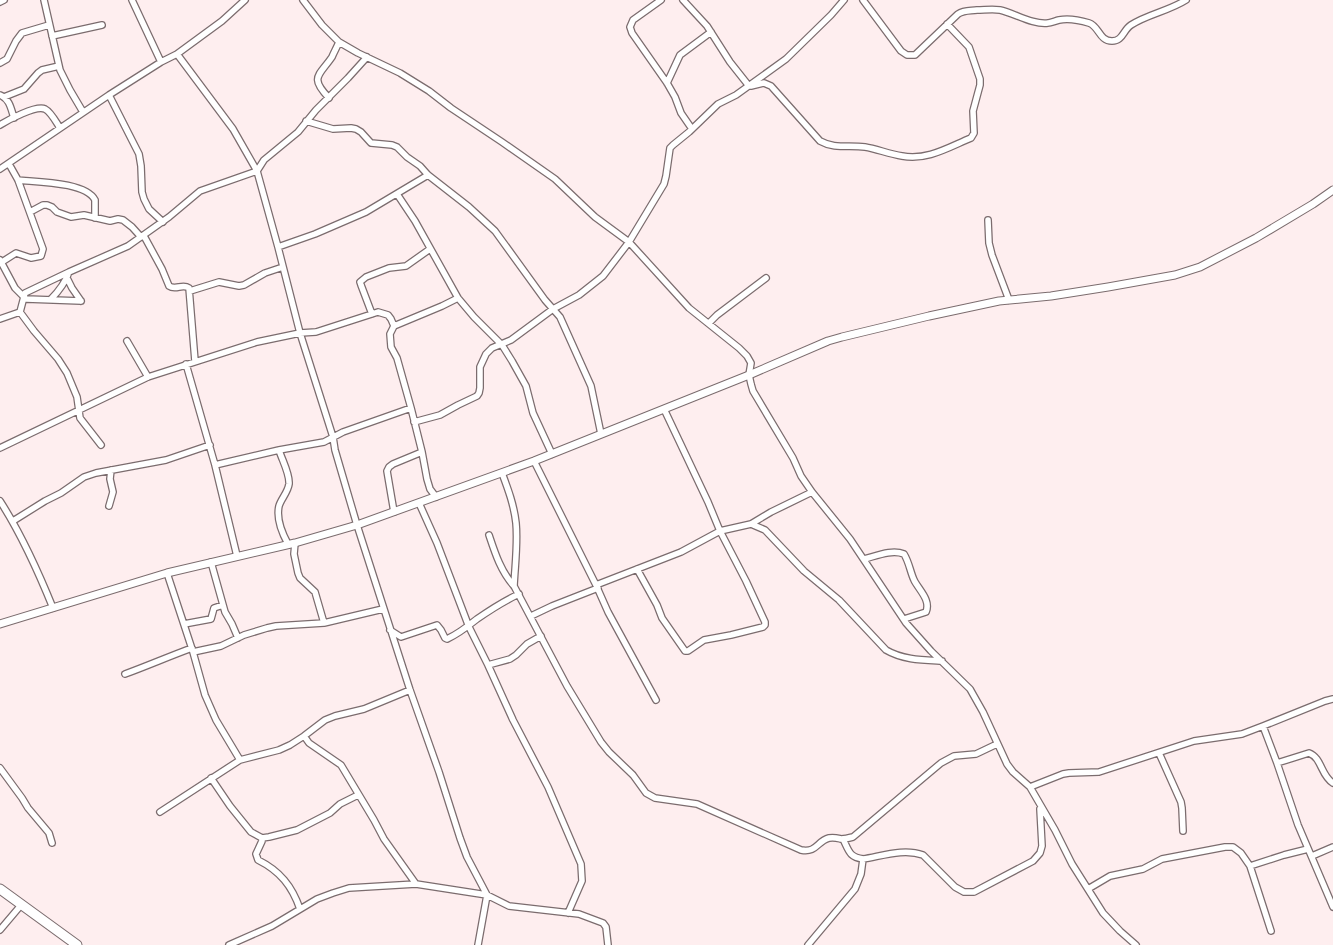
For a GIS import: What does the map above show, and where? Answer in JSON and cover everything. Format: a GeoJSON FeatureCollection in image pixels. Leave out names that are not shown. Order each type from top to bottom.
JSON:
{"type":"FeatureCollection","features":[{"type":"Feature","properties":{"kind":"main road"},"geometry":{"type":"LineString","coordinates":[[0,889],[77,945]]}},
{"type":"Feature","properties":{"kind":"street"},"geometry":{"type":"LineString","coordinates":[[0,2],[4,0]]}},
{"type":"Feature","properties":{"kind":"street"},"geometry":{"type":"LineString","coordinates":[[44,0],[59,66],[83,112]]}},
{"type":"Feature","properties":{"kind":"street"},"geometry":{"type":"LineString","coordinates":[[132,0],[161,62]]}},
{"type":"Feature","properties":{"kind":"street"},"geometry":{"type":"LineString","coordinates":[[0,169],[109,95],[177,54],[222,21],[245,0]]}},
{"type":"Feature","properties":{"kind":"street"},"geometry":{"type":"LineString","coordinates":[[303,0],[322,25],[339,42],[366,57],[392,68],[429,91],[562,185],[595,217],[629,242],[689,308],[747,356],[751,363],[749,375],[753,391],[793,458],[801,476],[846,534],[904,619],[931,651],[964,682],[973,694],[1007,764],[1030,787],[1072,864],[1103,914],[1136,945]]}},
{"type":"Feature","properties":{"kind":"street"},"geometry":{"type":"LineString","coordinates":[[661,0],[633,20],[630,27],[632,33],[667,83],[681,113],[692,129]]}},
{"type":"Feature","properties":{"kind":"street"},"geometry":{"type":"LineString","coordinates":[[683,0],[696,13],[749,86]]}},
{"type":"Feature","properties":{"kind":"street"},"geometry":{"type":"LineString","coordinates":[[414,422],[440,415],[477,396],[480,393],[480,367],[482,359],[492,348],[502,345],[593,285],[610,268],[629,242],[664,184],[670,148],[673,144],[718,104],[736,95],[786,59],[844,0]]}},
{"type":"Feature","properties":{"kind":"street"},"geometry":{"type":"LineString","coordinates":[[863,0],[907,55],[915,55],[958,14],[964,11],[998,10],[1036,22],[1047,23],[1068,19],[1089,23],[1093,25],[1102,37],[1112,41],[1122,37],[1130,26],[1186,0]]}},
{"type":"Feature","properties":{"kind":"street"},"geometry":{"type":"LineString","coordinates":[[749,86],[764,83],[771,86],[820,141],[826,144],[832,146],[864,147],[903,157],[930,155],[971,138],[974,133],[973,111],[980,79],[969,47],[947,24]]}},
{"type":"Feature","properties":{"kind":"street"},"geometry":{"type":"LineString","coordinates":[[0,63],[8,57],[22,33],[49,25]]}},
{"type":"Feature","properties":{"kind":"street"},"geometry":{"type":"LineString","coordinates":[[52,36],[102,25]]}},
{"type":"Feature","properties":{"kind":"street"},"geometry":{"type":"LineString","coordinates":[[667,83],[680,55],[710,32]]}},
{"type":"Feature","properties":{"kind":"street"},"geometry":{"type":"LineString","coordinates":[[329,98],[321,90],[317,78],[339,42]]}},
{"type":"Feature","properties":{"kind":"street"},"geometry":{"type":"LineString","coordinates":[[177,54],[233,129],[257,171],[300,333],[390,630],[460,838],[467,857],[487,895],[478,945]]}},
{"type":"Feature","properties":{"kind":"street"},"geometry":{"type":"LineString","coordinates":[[101,445],[80,418],[77,397],[58,359],[20,312],[24,293],[128,246],[143,237],[200,191],[257,171],[264,160],[288,141],[366,57]]}},
{"type":"Feature","properties":{"kind":"street"},"geometry":{"type":"LineString","coordinates":[[14,118],[10,104],[2,96],[24,88],[42,70],[59,66]]}},
{"type":"Feature","properties":{"kind":"street"},"geometry":{"type":"LineString","coordinates":[[109,95],[139,154],[142,166],[142,192],[144,199],[149,208],[162,222]]}},
{"type":"Feature","properties":{"kind":"street"},"geometry":{"type":"LineString","coordinates":[[0,125],[24,113],[41,108],[49,112],[60,128]]}},
{"type":"Feature","properties":{"kind":"street"},"geometry":{"type":"LineString","coordinates":[[306,121],[332,128],[356,129],[370,143],[397,147],[495,232],[545,300],[560,317],[588,376],[601,434]]}},
{"type":"Feature","properties":{"kind":"street"},"geometry":{"type":"LineString","coordinates":[[8,164],[18,180],[43,249],[41,256],[31,258],[16,253],[1,260],[15,288],[26,299],[81,301],[67,278]]}},
{"type":"Feature","properties":{"kind":"street"},"geometry":{"type":"LineString","coordinates":[[278,247],[315,234],[366,212],[428,175]]}},
{"type":"Feature","properties":{"kind":"street"},"geometry":{"type":"LineString","coordinates":[[18,180],[53,182],[89,192],[96,200],[95,218]]}},
{"type":"Feature","properties":{"kind":"street"},"geometry":{"type":"LineString","coordinates":[[0,624],[167,573],[291,544],[357,525],[552,454],[749,375],[828,341],[929,316],[1009,300],[1051,296],[1151,280],[1200,267],[1256,238],[1333,190]]}},
{"type":"Feature","properties":{"kind":"street"},"geometry":{"type":"LineString","coordinates":[[397,194],[458,298],[502,345],[523,380],[533,413],[552,454]]}},
{"type":"Feature","properties":{"kind":"street"},"geometry":{"type":"LineString","coordinates":[[30,212],[43,205],[47,205],[62,215],[72,217],[84,215],[110,221],[118,219],[132,226],[143,237],[162,269],[169,286],[175,288],[187,286],[189,288],[196,361]]}},
{"type":"Feature","properties":{"kind":"street"},"geometry":{"type":"LineString","coordinates":[[988,220],[989,242],[992,255],[1009,300]]}},
{"type":"Feature","properties":{"kind":"street"},"geometry":{"type":"LineString","coordinates":[[372,314],[360,282],[366,277],[389,268],[406,266],[430,249]]}},
{"type":"Feature","properties":{"kind":"street"},"geometry":{"type":"LineString","coordinates":[[190,291],[219,282],[244,286],[265,274],[283,267]]}},
{"type":"Feature","properties":{"kind":"street"},"geometry":{"type":"LineString","coordinates":[[51,299],[61,289],[69,272]]}},
{"type":"Feature","properties":{"kind":"street"},"geometry":{"type":"LineString","coordinates":[[709,323],[766,278]]}},
{"type":"Feature","properties":{"kind":"street"},"geometry":{"type":"LineString","coordinates":[[436,497],[430,489],[427,479],[411,408],[397,358],[391,347],[390,334],[394,326],[458,298]]}},
{"type":"Feature","properties":{"kind":"street"},"geometry":{"type":"LineString","coordinates":[[0,319],[20,312]]}},
{"type":"Feature","properties":{"kind":"street"},"geometry":{"type":"LineString","coordinates":[[0,448],[148,377],[257,342],[300,333],[316,332],[378,312],[388,315],[394,326]]}},
{"type":"Feature","properties":{"kind":"street"},"geometry":{"type":"LineString","coordinates":[[127,342],[148,377]]}},
{"type":"Feature","properties":{"kind":"street"},"geometry":{"type":"LineString","coordinates":[[186,364],[210,445],[237,556]]}},
{"type":"Feature","properties":{"kind":"street"},"geometry":{"type":"LineString","coordinates":[[215,465],[329,441],[343,432],[411,408]]}},
{"type":"Feature","properties":{"kind":"street"},"geometry":{"type":"LineString","coordinates":[[637,568],[662,618],[685,651],[688,651],[704,640],[732,635],[765,625],[746,580],[720,531],[664,409]]}},
{"type":"Feature","properties":{"kind":"street"},"geometry":{"type":"LineString","coordinates":[[13,521],[84,477],[110,470],[166,460],[210,445]]}},
{"type":"Feature","properties":{"kind":"street"},"geometry":{"type":"LineString","coordinates":[[279,450],[289,478],[288,487],[279,506],[278,514],[281,530],[291,544],[298,573],[304,582],[315,592],[324,623]]}},
{"type":"Feature","properties":{"kind":"street"},"geometry":{"type":"LineString","coordinates":[[394,512],[387,471],[392,464],[422,452]]}},
{"type":"Feature","properties":{"kind":"street"},"geometry":{"type":"LineString","coordinates":[[534,461],[597,586],[608,612],[656,700]]}},
{"type":"Feature","properties":{"kind":"street"},"geometry":{"type":"LineString","coordinates":[[109,506],[113,492],[110,470]]}},
{"type":"Feature","properties":{"kind":"street"},"geometry":{"type":"LineString","coordinates":[[502,473],[509,492],[516,522],[514,586]]}},
{"type":"Feature","properties":{"kind":"street"},"geometry":{"type":"LineString","coordinates":[[531,616],[637,568],[681,552],[720,531],[751,524],[812,492]]}},
{"type":"Feature","properties":{"kind":"street"},"geometry":{"type":"LineString","coordinates":[[0,501],[13,521],[53,608]]}},
{"type":"Feature","properties":{"kind":"street"},"geometry":{"type":"LineString","coordinates":[[419,502],[452,581],[468,627],[548,787],[581,864],[582,880],[568,913]]}},
{"type":"Feature","properties":{"kind":"street"},"geometry":{"type":"LineString","coordinates":[[751,524],[765,530],[794,562],[839,600],[886,650],[901,657],[942,661]]}},
{"type":"Feature","properties":{"kind":"street"},"geometry":{"type":"LineString","coordinates":[[489,535],[502,568],[519,594],[567,686],[601,742],[633,775],[646,793],[651,796],[663,800],[697,804],[801,850],[808,851],[827,838],[843,839],[853,837],[941,763],[954,756],[976,754],[997,744]]}},
{"type":"Feature","properties":{"kind":"street"},"geometry":{"type":"LineString","coordinates":[[864,559],[893,552],[904,554],[914,580],[927,602],[928,608],[926,612],[904,619]]}},
{"type":"Feature","properties":{"kind":"street"},"geometry":{"type":"LineString","coordinates":[[212,562],[225,612],[238,638]]}},
{"type":"Feature","properties":{"kind":"street"},"geometry":{"type":"LineString","coordinates":[[167,573],[193,650],[200,680],[226,739],[240,760]]}},
{"type":"Feature","properties":{"kind":"street"},"geometry":{"type":"LineString","coordinates":[[390,630],[401,637],[437,625],[447,640],[505,601],[519,594]]}},
{"type":"Feature","properties":{"kind":"street"},"geometry":{"type":"LineString","coordinates":[[184,624],[210,619],[214,608],[223,605]]}},
{"type":"Feature","properties":{"kind":"street"},"geometry":{"type":"LineString","coordinates":[[125,674],[193,650],[221,646],[267,628],[324,623],[384,609]]}},
{"type":"Feature","properties":{"kind":"street"},"geometry":{"type":"LineString","coordinates":[[465,618],[477,619]]}},
{"type":"Feature","properties":{"kind":"street"},"geometry":{"type":"LineString","coordinates":[[488,665],[510,659],[527,644],[541,636]]}},
{"type":"Feature","properties":{"kind":"street"},"geometry":{"type":"LineString","coordinates":[[927,660],[931,651]]}},
{"type":"Feature","properties":{"kind":"street"},"geometry":{"type":"LineString","coordinates":[[160,812],[240,760],[279,750],[304,736],[325,720],[364,710],[410,690]]}},
{"type":"Feature","properties":{"kind":"street"},"geometry":{"type":"LineString","coordinates":[[1030,787],[1063,774],[1099,772],[1194,741],[1233,736],[1333,699]]}},
{"type":"Feature","properties":{"kind":"street"},"geometry":{"type":"LineString","coordinates":[[1263,726],[1278,763],[1298,825],[1333,906]]}},
{"type":"Feature","properties":{"kind":"street"},"geometry":{"type":"LineString","coordinates":[[304,736],[309,743],[341,765],[384,839],[416,884]]}},
{"type":"Feature","properties":{"kind":"street"},"geometry":{"type":"LineString","coordinates":[[1159,753],[1182,808],[1183,831]]}},
{"type":"Feature","properties":{"kind":"street"},"geometry":{"type":"LineString","coordinates":[[1278,763],[1308,753],[1316,757],[1328,780],[1333,783]]}},
{"type":"Feature","properties":{"kind":"street"},"geometry":{"type":"LineString","coordinates":[[0,768],[28,808],[49,833],[52,843]]}},
{"type":"Feature","properties":{"kind":"street"},"geometry":{"type":"LineString","coordinates":[[211,778],[251,832],[262,838],[297,830],[330,814],[340,804],[358,795]]}},
{"type":"Feature","properties":{"kind":"street"},"geometry":{"type":"LineString","coordinates":[[843,839],[851,855],[857,858],[863,859],[908,852],[923,855],[955,887],[964,892],[974,892],[1033,861],[1040,853],[1042,846],[1040,806]]}},
{"type":"Feature","properties":{"kind":"street"},"geometry":{"type":"LineString","coordinates":[[262,838],[256,854],[258,860],[271,866],[291,888],[300,909]]}},
{"type":"Feature","properties":{"kind":"street"},"geometry":{"type":"LineString","coordinates":[[1088,889],[1110,876],[1142,869],[1162,859],[1233,847],[1241,853],[1250,866],[1271,931]]}},
{"type":"Feature","properties":{"kind":"street"},"geometry":{"type":"LineString","coordinates":[[1312,856],[1333,847]]}},
{"type":"Feature","properties":{"kind":"street"},"geometry":{"type":"LineString","coordinates":[[1250,866],[1308,849]]}},
{"type":"Feature","properties":{"kind":"street"},"geometry":{"type":"LineString","coordinates":[[808,945],[855,889],[861,874],[863,859]]}},
{"type":"Feature","properties":{"kind":"street"},"geometry":{"type":"LineString","coordinates":[[229,945],[272,926],[325,896],[349,888],[416,884],[487,895],[509,906],[580,914],[602,923],[606,927],[608,945]]}},
{"type":"Feature","properties":{"kind":"street"},"geometry":{"type":"LineString","coordinates":[[0,930],[22,904]]}}]}
